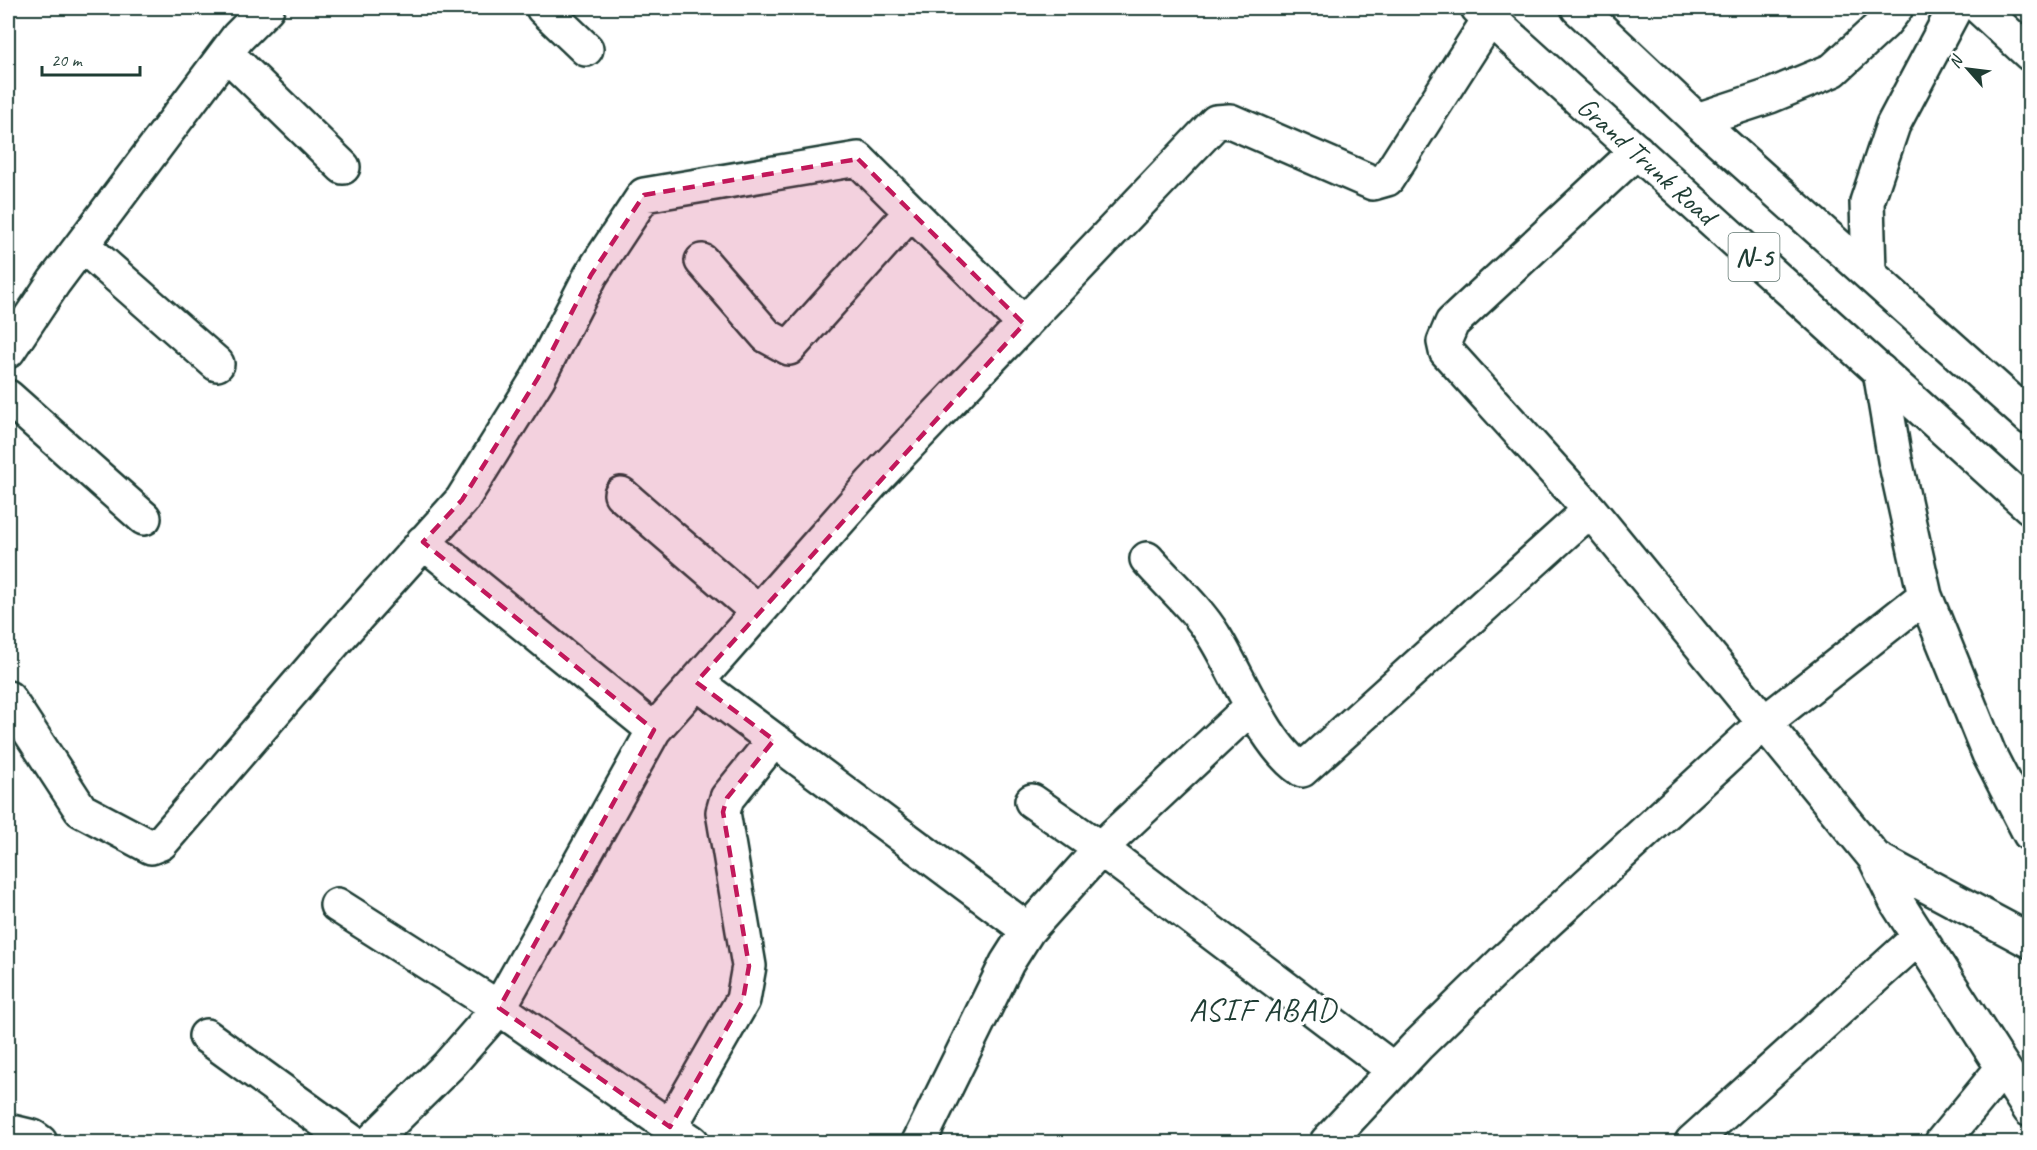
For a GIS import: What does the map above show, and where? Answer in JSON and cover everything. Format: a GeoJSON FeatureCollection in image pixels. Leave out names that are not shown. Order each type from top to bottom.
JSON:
{"type":"FeatureCollection","features":[{"type":"Feature","properties":{"kind":"main road"},"geometry":{"type":"LineString","coordinates":[[8,351],[82,245],[226,53],[267,8]]}},
{"type":"Feature","properties":{"kind":"main road"},"geometry":{"type":"LineString","coordinates":[[543,8],[586,49]]}},
{"type":"Feature","properties":{"kind":"main road","name":"N-5"},"geometry":{"type":"LineString","coordinates":[[1578,8],[1697,120],[2030,418]]}},
{"type":"Feature","properties":{"kind":"main road"},"geometry":{"type":"LineString","coordinates":[[1697,120],[1770,96],[1833,70],[1884,23],[1896,8]]}},
{"type":"Feature","properties":{"kind":"main road"},"geometry":{"type":"LineString","coordinates":[[1869,273],[1867,202],[1893,124],[1955,8]]}},
{"type":"Feature","properties":{"kind":"main road"},"geometry":{"type":"LineString","coordinates":[[1980,8],[2030,54]]}},
{"type":"Feature","properties":{"kind":"main road"},"geometry":{"type":"LineString","coordinates":[[371,1143],[448,1066],[499,1008],[654,729],[872,483],[1216,122],[1230,121],[1373,183],[1387,180],[1484,13]]}},
{"type":"Feature","properties":{"kind":"main road","name":"Grand Trunk Road"},"geometry":{"type":"LineString","coordinates":[[1484,13],[2030,507]]}},
{"type":"Feature","properties":{"kind":"main road"},"geometry":{"type":"LineString","coordinates":[[226,53],[344,167]]}},
{"type":"Feature","properties":{"kind":"main road"},"geometry":{"type":"LineString","coordinates":[[1637,150],[1452,323],[1444,342],[1446,351],[1590,510],[1875,858],[1896,901],[2030,1110]]}},
{"type":"Feature","properties":{"kind":"main road"},"geometry":{"type":"LineString","coordinates":[[8,698],[81,810],[151,847],[161,843],[462,500],[538,378],[591,275],[644,195],[858,159],[1024,324]]}},
{"type":"Feature","properties":{"kind":"main road"},"geometry":{"type":"LineString","coordinates":[[702,261],[767,336],[789,348],[911,212]]}},
{"type":"Feature","properties":{"kind":"main road"},"geometry":{"type":"LineString","coordinates":[[82,245],[217,364]]}},
{"type":"Feature","properties":{"kind":"main road"},"geometry":{"type":"LineString","coordinates":[[1880,371],[1895,460],[1924,596],[1989,754],[2030,834]]}},
{"type":"Feature","properties":{"kind":"main road"},"geometry":{"type":"LineString","coordinates":[[8,397],[144,518]]}},
{"type":"Feature","properties":{"kind":"main road"},"geometry":{"type":"LineString","coordinates":[[621,494],[758,612]]}},
{"type":"Feature","properties":{"kind":"main road"},"geometry":{"type":"LineString","coordinates":[[1147,559],[1213,634],[1252,706],[1291,763],[1302,770],[1590,510]]}},
{"type":"Feature","properties":{"kind":"main road"},"geometry":{"type":"LineString","coordinates":[[423,542],[654,729]]}},
{"type":"Feature","properties":{"kind":"main road"},"geometry":{"type":"LineString","coordinates":[[1327,1143],[1394,1071],[1503,962],[1764,723],[1924,596]]}},
{"type":"Feature","properties":{"kind":"main road"},"geometry":{"type":"LineString","coordinates":[[696,682],[1028,930]]}},
{"type":"Feature","properties":{"kind":"main road"},"geometry":{"type":"LineString","coordinates":[[919,1143],[1007,963],[1028,930],[1101,849],[1252,706]]}},
{"type":"Feature","properties":{"kind":"main road"},"geometry":{"type":"LineString","coordinates":[[337,905],[499,1008],[681,1135],[743,1000],[749,966],[723,812],[727,798],[774,740]]}},
{"type":"Feature","properties":{"kind":"main road"},"geometry":{"type":"LineString","coordinates":[[1032,801],[1101,849],[1394,1071]]}},
{"type":"Feature","properties":{"kind":"main road"},"geometry":{"type":"LineString","coordinates":[[1875,858],[2030,941]]}},
{"type":"Feature","properties":{"kind":"main road"},"geometry":{"type":"LineString","coordinates":[[1692,1143],[1919,937]]}},
{"type":"Feature","properties":{"kind":"main road"},"geometry":{"type":"LineString","coordinates":[[206,1036],[352,1143]]}},
{"type":"Feature","properties":{"kind":"main road"},"geometry":{"type":"LineString","coordinates":[[1942,1143],[2002,1069]]}},
{"type":"Feature","properties":{"kind":"main road"},"geometry":{"type":"LineString","coordinates":[[8,1131],[33,1137],[40,1143]]}},
{"type":"Feature","properties":{"kind":"highlighted area"},"geometry":{"type":"Polygon","coordinates":[[[858,159],[1024,324],[696,682],[774,740],[727,798],[723,812],[749,966],[743,1000],[670,1127],[499,1008],[654,730],[423,542],[462,500],[538,378],[591,275],[644,195],[858,159]]]}},
{"type":"Feature","properties":{"kind":"district","name":"ASIF ABAD"},"geometry":{"type":"Point","coordinates":[1263,1009]}}]}
